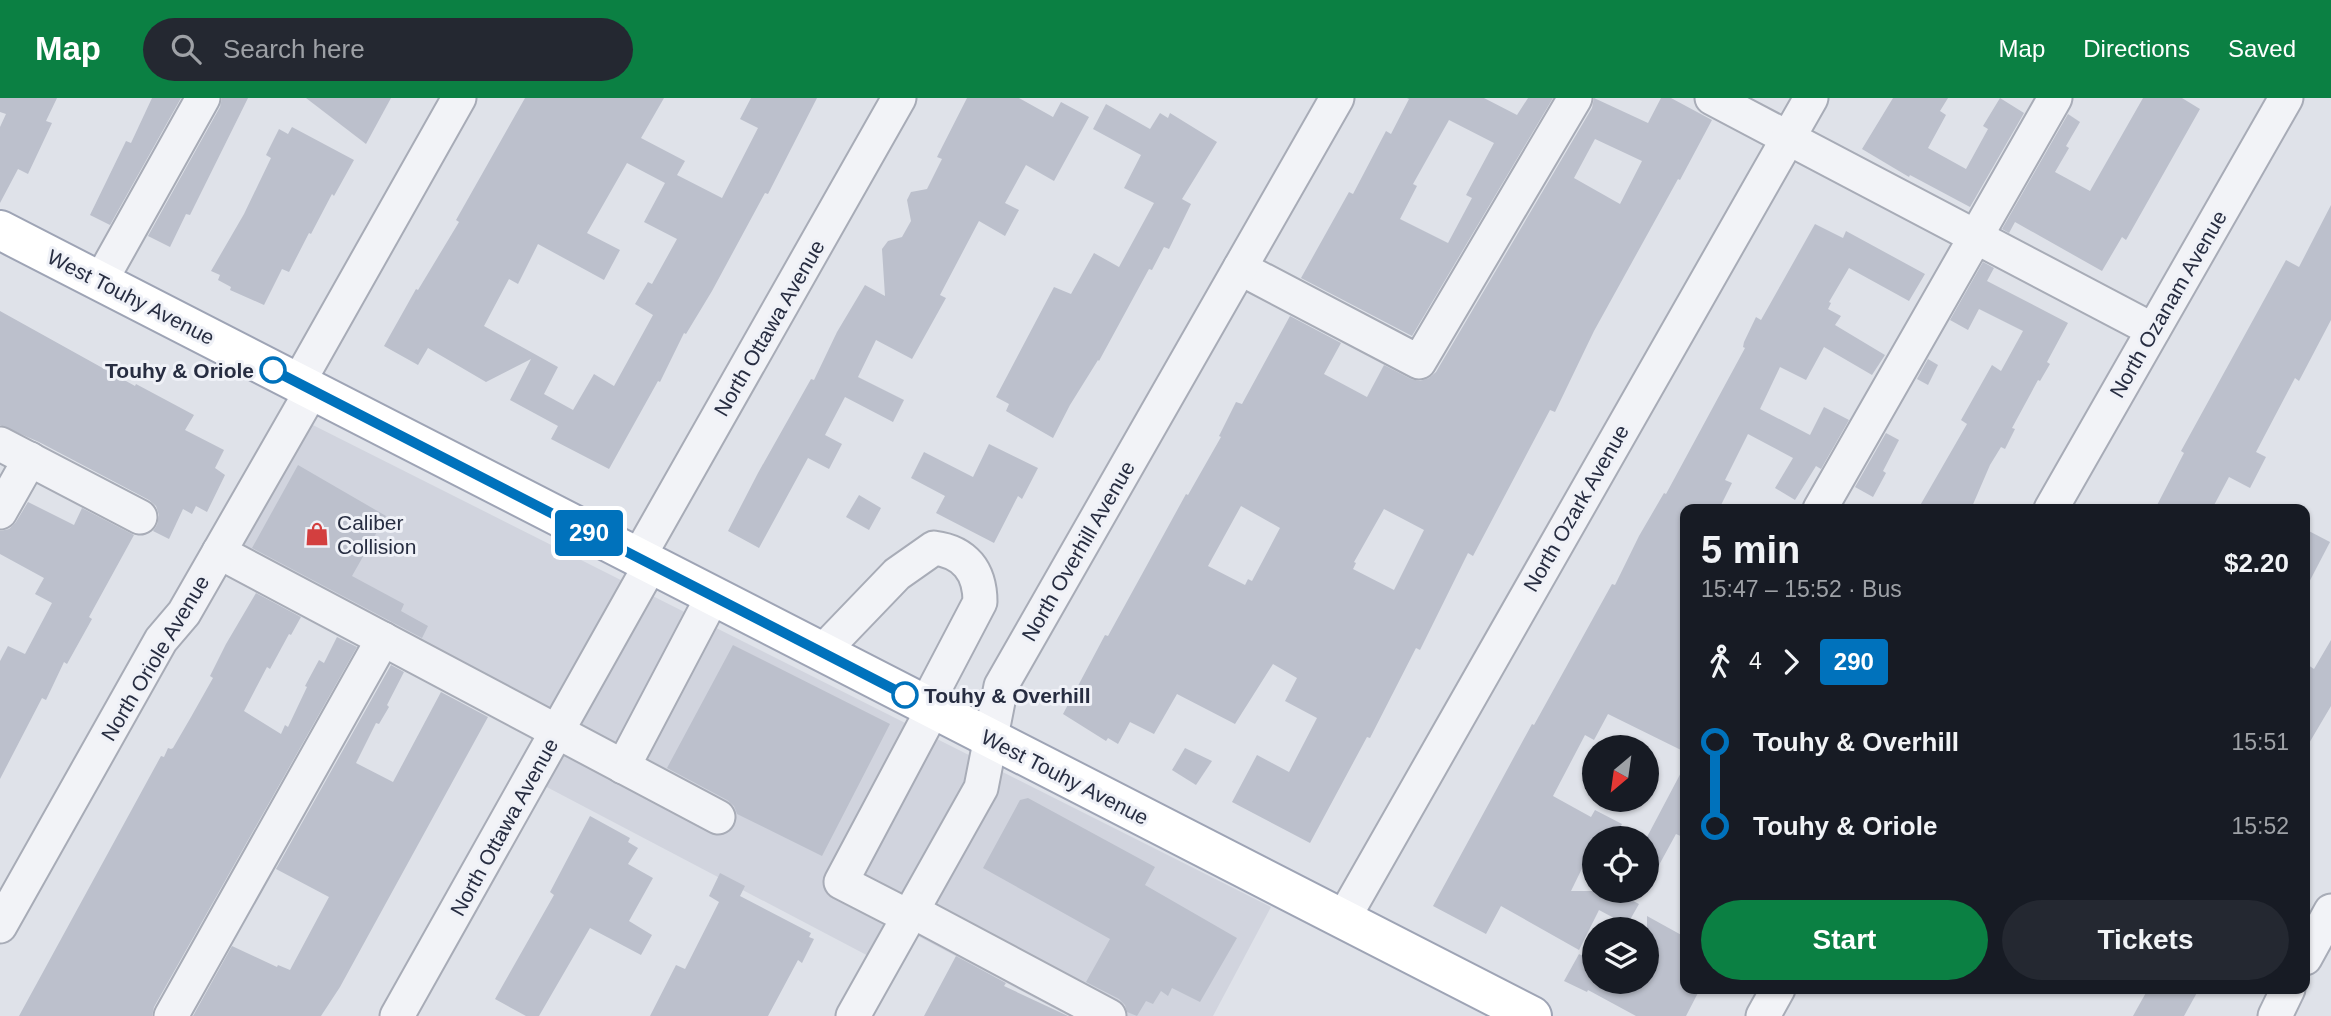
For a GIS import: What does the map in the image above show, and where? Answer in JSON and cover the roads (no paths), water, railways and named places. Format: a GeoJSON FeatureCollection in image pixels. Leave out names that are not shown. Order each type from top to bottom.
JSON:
{"type":"FeatureCollection","features":[{"type":"Feature","properties":{"kind":"main road","name":"West Touhy Avenue"},"geometry":{"type":"LineString","coordinates":[[0,230],[1532,1016]]}},
{"type":"Feature","properties":{"kind":"street"},"geometry":{"type":"LineString","coordinates":[[100,282],[203,98]]}},
{"type":"Feature","properties":{"kind":"street","name":"North Oriole Avenue"},"geometry":{"type":"LineString","coordinates":[[0,926],[161,640],[184,613],[219,552],[459,98]]}},
{"type":"Feature","properties":{"kind":"street","name":"North Ottawa Avenue"},"geometry":{"type":"LineString","coordinates":[[397,1016],[557,732],[645,561],[899,98]]}},
{"type":"Feature","properties":{"kind":"street","name":"North Overhill Avenue"},"geometry":{"type":"LineString","coordinates":[[853,1016],[981,788],[1001,686],[1337,98]]}},
{"type":"Feature","properties":{"kind":"street"},"geometry":{"type":"LineString","coordinates":[[1240,268],[1419,362],[1575,98]]}},
{"type":"Feature","properties":{"kind":"street"},"geometry":{"type":"LineString","coordinates":[[1712,98],[2153,330]]}},
{"type":"Feature","properties":{"kind":"street","name":"North Ozark Avenue"},"geometry":{"type":"LineString","coordinates":[[1343,919],[1811,98]]}},
{"type":"Feature","properties":{"kind":"street"},"geometry":{"type":"LineString","coordinates":[[1823,504],[2055,98]]}},
{"type":"Feature","properties":{"kind":"street","name":"North Ozanam Avenue"},"geometry":{"type":"LineString","coordinates":[[2054,504],[2286,98]]}},
{"type":"Feature","properties":{"kind":"street"},"geometry":{"type":"LineString","coordinates":[[0,444],[140,517]]}},
{"type":"Feature","properties":{"kind":"street"},"geometry":{"type":"LineString","coordinates":[[0,512],[30,460]]}},
{"type":"Feature","properties":{"kind":"street"},"geometry":{"type":"LineString","coordinates":[[822,652],[897,574],[934,548],[950,550],[972,568],[980,585],[980,601],[930,707],[841,881],[911,914],[1093,1012]]}},
{"type":"Feature","properties":{"kind":"street"},"geometry":{"type":"LineString","coordinates":[[219,552],[718,817]]}},
{"type":"Feature","properties":{"kind":"street"},"geometry":{"type":"LineString","coordinates":[[623,767],[713,596]]}},
{"type":"Feature","properties":{"kind":"street"},"geometry":{"type":"LineString","coordinates":[[172,1016],[383,639]]}},
{"type":"Feature","properties":{"kind":"street"},"geometry":{"type":"LineString","coordinates":[[2310,949],[2331,911]]}},
{"type":"Feature","properties":{"kind":"street"},"geometry":{"type":"LineString","coordinates":[[1763,1016],[1775,994]]}},
{"type":"Feature","properties":{"kind":"street"},"geometry":{"type":"LineString","coordinates":[[2275,1016],[2286,994]]}},
{"type":"Feature","properties":{"kind":"place","name":"Touhy & Oriole"},"geometry":{"type":"Point","coordinates":[273,370]}},
{"type":"Feature","properties":{"kind":"place","name":"Caliber Collision"},"geometry":{"type":"Point","coordinates":[317,534]}},
{"type":"Feature","properties":{"kind":"place","name":"Touhy & Overhill"},"geometry":{"type":"Point","coordinates":[905,695]}}]}
